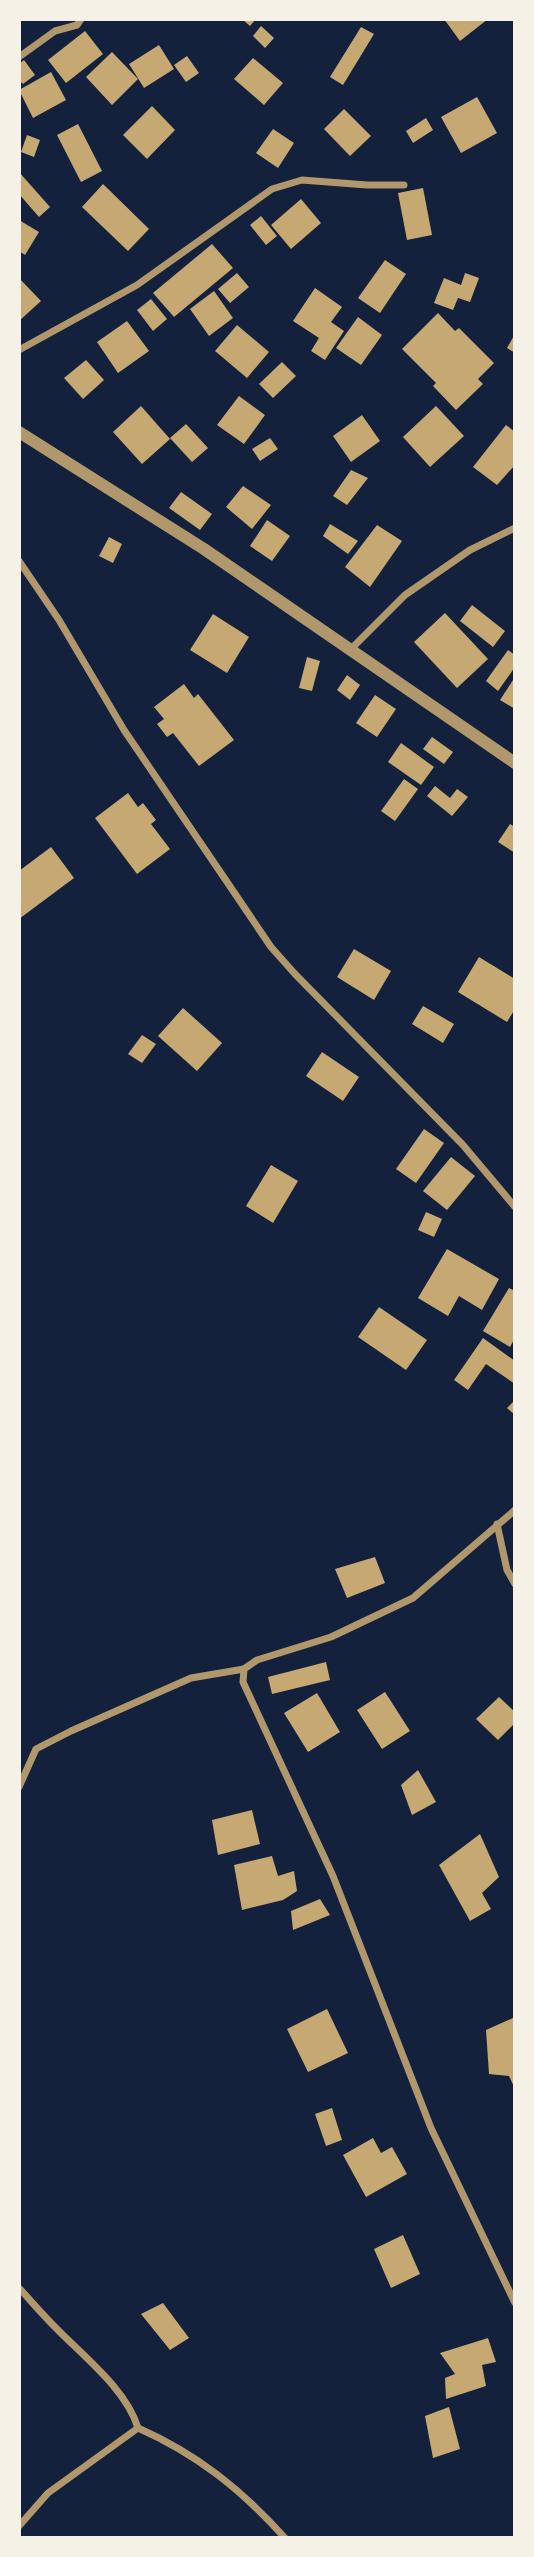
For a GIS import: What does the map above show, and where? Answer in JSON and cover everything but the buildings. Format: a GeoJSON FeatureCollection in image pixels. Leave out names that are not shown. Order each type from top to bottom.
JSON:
{"type":"FeatureCollection","features":[{"type":"Feature","properties":{"kind":"street"},"geometry":{"type":"LineString","coordinates":[[19,57],[55,31],[77,25],[81,19]]}},
{"type":"Feature","properties":{"kind":"street"},"geometry":{"type":"LineString","coordinates":[[19,350],[147,279],[272,189],[302,180],[404,185]]}},
{"type":"Feature","properties":{"kind":"street"},"geometry":{"type":"LineString","coordinates":[[19,432],[204,549],[515,763]]}},
{"type":"Feature","properties":{"kind":"street"},"geometry":{"type":"LineString","coordinates":[[351,649],[405,595],[470,551],[515,528]]}},
{"type":"Feature","properties":{"kind":"street"},"geometry":{"type":"LineString","coordinates":[[19,561],[60,620],[131,740],[271,947],[463,1145],[515,1208]]}},
{"type":"Feature","properties":{"kind":"street"},"geometry":{"type":"LineString","coordinates":[[19,1787],[36,1749],[71,1731],[191,1678],[244,1670],[257,1660],[331,1637],[413,1598],[515,1510]]}},
{"type":"Feature","properties":{"kind":"street"},"geometry":{"type":"LineString","coordinates":[[497,1524],[507,1570],[515,1584]]}},
{"type":"Feature","properties":{"kind":"street"},"geometry":{"type":"LineString","coordinates":[[244,1670],[243,1682],[247,1692],[332,1875],[431,2128],[515,2303]]}},
{"type":"Feature","properties":{"kind":"street"},"geometry":{"type":"LineString","coordinates":[[19,2288],[100,2371],[135,2417],[138,2428]]}},
{"type":"Feature","properties":{"kind":"street"},"geometry":{"type":"LineString","coordinates":[[19,2526],[48,2493],[138,2428]]}},
{"type":"Feature","properties":{"kind":"street"},"geometry":{"type":"LineString","coordinates":[[138,2428],[175,2444],[224,2478],[285,2538]]}}]}
